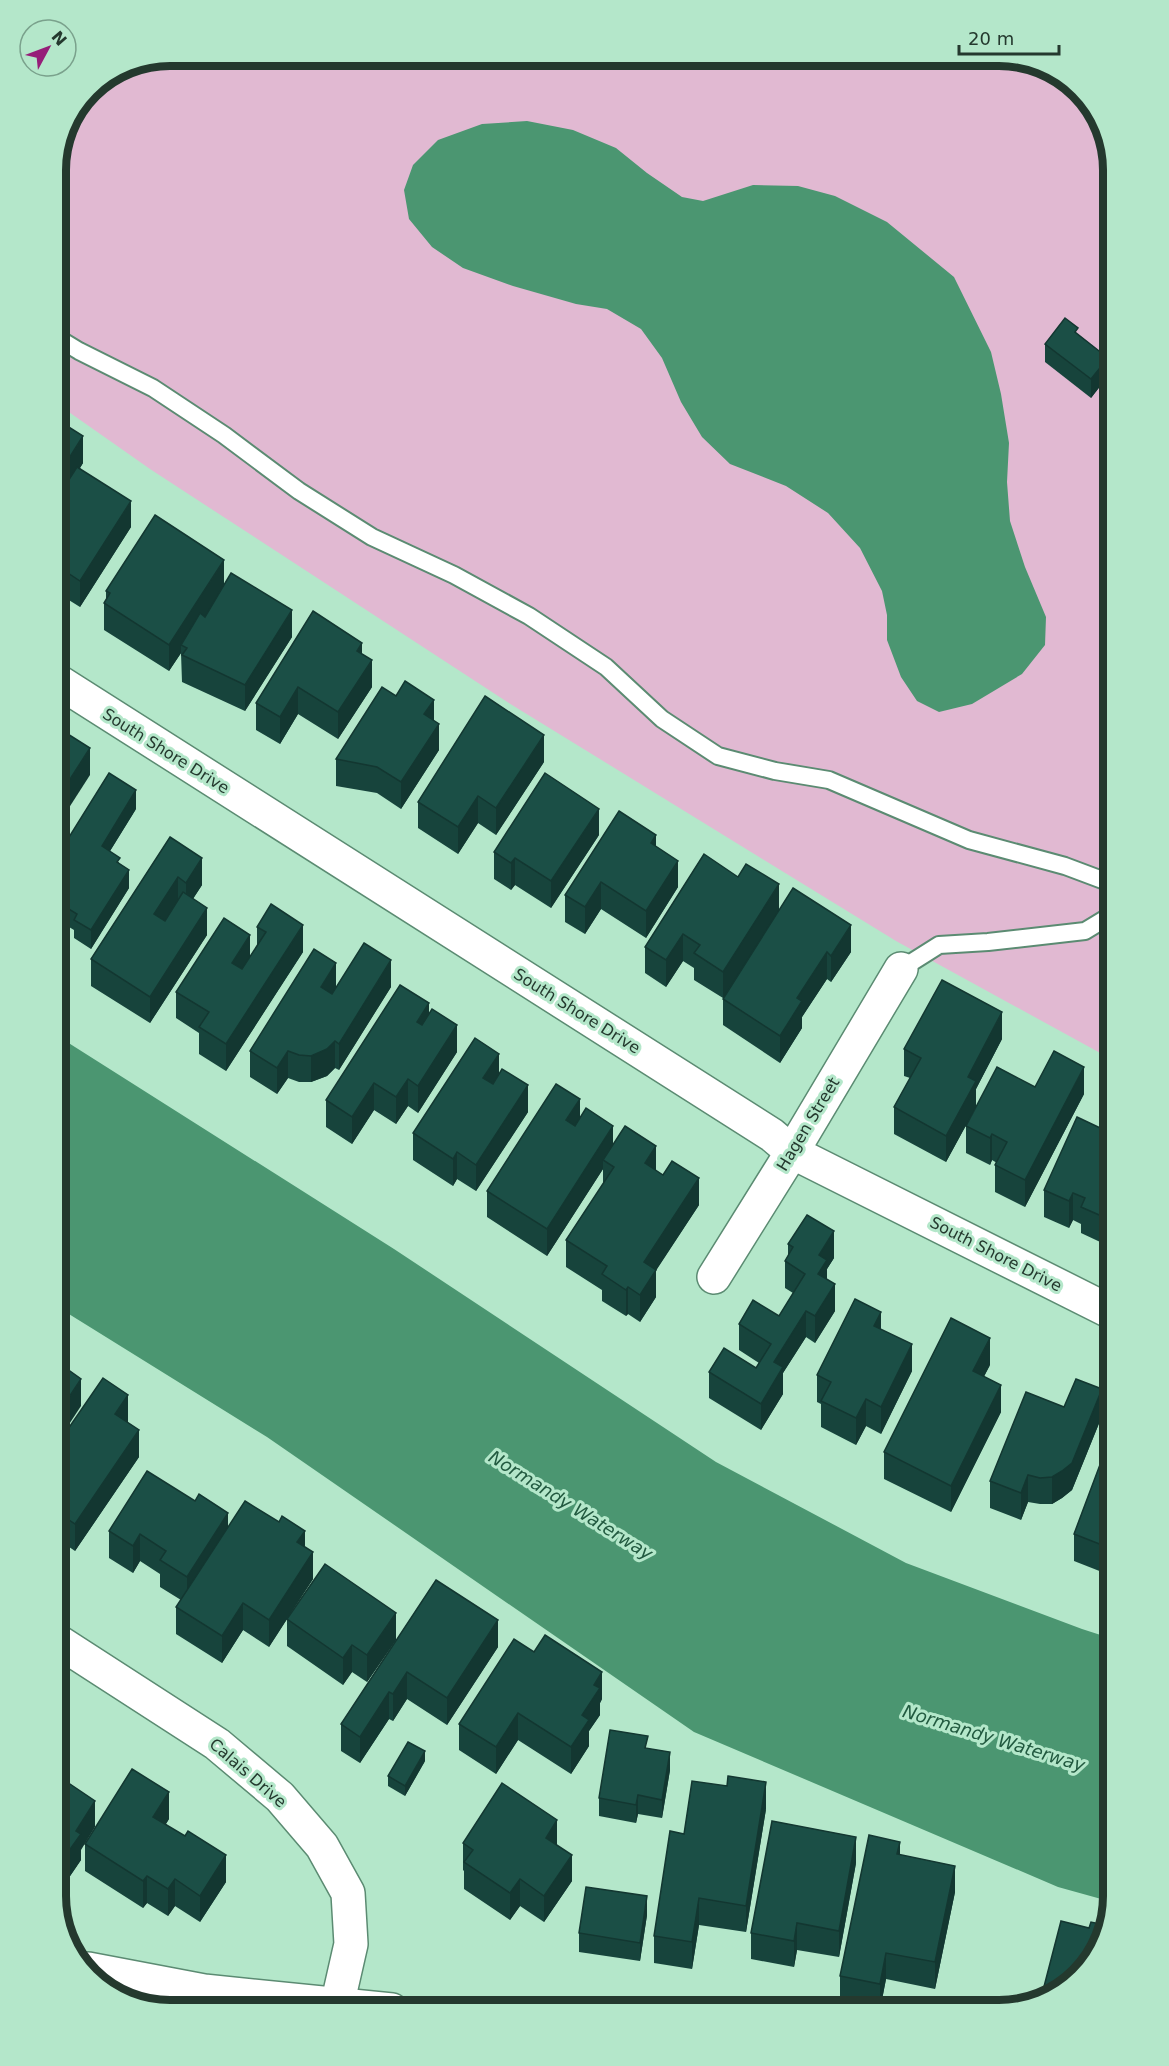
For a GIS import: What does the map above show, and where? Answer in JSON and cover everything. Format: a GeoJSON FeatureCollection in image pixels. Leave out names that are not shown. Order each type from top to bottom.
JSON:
{"type":"FeatureCollection","features":[{"type":"Feature","properties":{"kind":"street","name":"South Shore Drive"},"geometry":{"type":"LineString","coordinates":[[66,687],[752,1122],[792,1152],[1103,1308]]}},
{"type":"Feature","properties":{"kind":"street","name":"Hagen Street"},"geometry":{"type":"LineString","coordinates":[[714,1277],[792,1152],[901,969]]}},
{"type":"Feature","properties":{"kind":"street","name":"Calais Drive"},"geometry":{"type":"LineString","coordinates":[[66,1646],[217,1744],[280,1797],[322,1846],[348,1893],[351,1944],[339,2000]]}},
{"type":"Feature","properties":{"kind":"street"},"geometry":{"type":"LineString","coordinates":[[98,1971],[204,1991],[279,2000]]}},
{"type":"Feature","properties":{"kind":"lane"},"geometry":{"type":"LineString","coordinates":[[66,343],[153,388],[224,435],[299,491],[372,537],[454,575],[529,615],[606,667],[662,719],[718,756],[775,771],[829,780],[969,840],[1065,866],[1103,881]]}},
{"type":"Feature","properties":{"kind":"lane"},"geometry":{"type":"LineString","coordinates":[[901,969],[939,945],[1085,932],[1103,920]]}},
{"type":"Feature","properties":{"kind":"shaded area"},"geometry":{"type":"Polygon","coordinates":[[[170,66],[1006,66],[1033,72],[1057,83],[1086,112],[1101,149],[1103,170],[1103,1055],[896,941],[512,705],[150,469],[66,410],[66,163],[77,124],[87,107],[101,92],[130,74],[149,68],[170,66]]]}},
{"type":"Feature","properties":{"kind":"water"},"geometry":{"type":"Polygon","coordinates":[[[527,121],[573,130],[616,148],[682,197],[703,201],[753,185],[798,186],[835,196],[887,222],[954,277],[991,352],[1009,443],[1007,482],[1010,521],[1025,567],[1046,617],[1045,645],[1022,674],[972,704],[939,712],[917,701],[901,677],[887,640],[887,615],[882,591],[860,548],[828,513],[786,486],[730,464],[702,437],[681,402],[662,358],[641,329],[607,309],[576,304],[513,286],[463,268],[432,247],[409,219],[404,190],[413,165],[438,140],[482,124],[527,121]]]}},
{"type":"Feature","properties":{"kind":"water","name":"Normandy Waterway"},"geometry":{"type":"Polygon","coordinates":[[[66,1041],[394,1249],[716,1462],[906,1563],[1103,1636],[1103,1899],[1058,1887],[694,1732],[267,1437],[66,1312],[66,1041]]]}},
{"type":"Feature","properties":{"kind":"building"},"geometry":{"type":"Polygon","coordinates":[[[1065,318],[1078,328],[1075,332],[1103,354],[1103,364],[1091,379],[1045,344],[1065,318]]]}},
{"type":"Feature","properties":{"kind":"building"},"geometry":{"type":"Polygon","coordinates":[[[66,425],[83,436],[66,463],[66,425]]]}},
{"type":"Feature","properties":{"kind":"building"},"geometry":{"type":"Polygon","coordinates":[[[77,467],[131,501],[80,581],[66,572],[66,484],[77,467]]]}},
{"type":"Feature","properties":{"kind":"building"},"geometry":{"type":"Polygon","coordinates":[[[155,515],[224,560],[169,645],[104,603],[110,593],[106,591],[155,515]]]}},
{"type":"Feature","properties":{"kind":"building"},"geometry":{"type":"Polygon","coordinates":[[[231,573],[292,610],[245,685],[182,655],[187,648],[181,645],[200,613],[205,617],[231,573]]]}},
{"type":"Feature","properties":{"kind":"building"},"geometry":{"type":"Polygon","coordinates":[[[313,611],[362,643],[357,651],[372,660],[338,712],[298,687],[280,717],[256,703],[313,611]]]}},
{"type":"Feature","properties":{"kind":"building"},"geometry":{"type":"Polygon","coordinates":[[[405,681],[434,700],[424,714],[439,724],[401,782],[377,767],[336,759],[382,687],[396,696],[405,681]]]}},
{"type":"Feature","properties":{"kind":"building"},"geometry":{"type":"Polygon","coordinates":[[[485,696],[544,735],[496,808],[478,796],[458,827],[418,802],[485,696]]]}},
{"type":"Feature","properties":{"kind":"building"},"geometry":{"type":"Polygon","coordinates":[[[66,733],[90,748],[66,785],[66,733]]]}},
{"type":"Feature","properties":{"kind":"building"},"geometry":{"type":"Polygon","coordinates":[[[109,773],[136,790],[102,846],[120,858],[117,862],[129,870],[91,930],[74,920],[77,914],[66,907],[66,842],[109,773]]]}},
{"type":"Feature","properties":{"kind":"building"},"geometry":{"type":"Polygon","coordinates":[[[545,773],[599,809],[551,881],[515,858],[511,863],[494,852],[545,773]]]}},
{"type":"Feature","properties":{"kind":"building"},"geometry":{"type":"Polygon","coordinates":[[[619,811],[656,835],[651,843],[678,861],[646,911],[601,882],[585,907],[565,895],[619,811]]]}},
{"type":"Feature","properties":{"kind":"building"},"geometry":{"type":"Polygon","coordinates":[[[170,837],[202,858],[186,883],[178,877],[154,914],[165,921],[183,892],[207,908],[150,997],[91,959],[170,837]]]}},
{"type":"Feature","properties":{"kind":"building"},"geometry":{"type":"Polygon","coordinates":[[[704,854],[738,877],[746,864],[779,884],[723,972],[694,953],[700,945],[683,934],[666,960],[645,947],[704,854]]]}},
{"type":"Feature","properties":{"kind":"building"},"geometry":{"type":"Polygon","coordinates":[[[793,888],[851,925],[831,956],[827,952],[797,998],[802,1001],[780,1036],[723,999],[793,888]]]}},
{"type":"Feature","properties":{"kind":"building"},"geometry":{"type":"Polygon","coordinates":[[[271,904],[303,925],[226,1044],[199,1027],[209,1012],[176,992],[224,918],[250,935],[232,963],[242,969],[266,932],[257,927],[271,904]]]}},
{"type":"Feature","properties":{"kind":"building"},"geometry":{"type":"Polygon","coordinates":[[[364,943],[391,960],[339,1044],[335,1041],[327,1049],[311,1056],[288,1051],[277,1068],[250,1051],[314,949],[336,963],[321,987],[332,994],[364,943]]]}},
{"type":"Feature","properties":{"kind":"building"},"geometry":{"type":"Polygon","coordinates":[[[942,980],[1002,1012],[968,1077],[976,1081],[946,1136],[894,1107],[921,1058],[904,1049],[942,980]]]}},
{"type":"Feature","properties":{"kind":"building"},"geometry":{"type":"Polygon","coordinates":[[[400,985],[429,1003],[417,1022],[422,1025],[432,1009],[457,1025],[418,1086],[408,1079],[396,1097],[374,1083],[352,1117],[326,1100],[400,985]]]}},
{"type":"Feature","properties":{"kind":"building"},"geometry":{"type":"Polygon","coordinates":[[[475,1038],[499,1054],[483,1078],[493,1084],[502,1069],[528,1085],[476,1165],[457,1152],[453,1159],[413,1133],[475,1038]]]}},
{"type":"Feature","properties":{"kind":"building"},"geometry":{"type":"Polygon","coordinates":[[[1054,1051],[1084,1067],[1025,1180],[995,1165],[1007,1142],[992,1134],[990,1138],[966,1126],[997,1067],[1035,1087],[1054,1051]]]}},
{"type":"Feature","properties":{"kind":"building"},"geometry":{"type":"Polygon","coordinates":[[[556,1084],[580,1099],[566,1120],[575,1126],[586,1108],[613,1126],[547,1229],[487,1191],[556,1084]]]}},
{"type":"Feature","properties":{"kind":"building"},"geometry":{"type":"Polygon","coordinates":[[[1077,1117],[1103,1129],[1103,1217],[1081,1207],[1085,1198],[1073,1193],[1069,1201],[1044,1190],[1077,1117]]]}},
{"type":"Feature","properties":{"kind":"building"},"geometry":{"type":"Polygon","coordinates":[[[625,1126],[656,1146],[645,1163],[663,1175],[672,1161],[699,1178],[644,1262],[656,1270],[640,1295],[628,1287],[626,1290],[602,1274],[607,1266],[566,1240],[614,1167],[603,1160],[625,1126]]]}},
{"type":"Feature","properties":{"kind":"building"},"geometry":{"type":"Polygon","coordinates":[[[807,1215],[834,1231],[819,1255],[827,1260],[818,1274],[835,1284],[815,1316],[806,1311],[774,1362],[783,1367],[761,1404],[709,1372],[724,1348],[756,1368],[771,1344],[739,1324],[753,1300],[779,1316],[805,1274],[785,1261],[793,1247],[788,1244],[807,1215]]]}},
{"type":"Feature","properties":{"kind":"building"},"geometry":{"type":"Polygon","coordinates":[[[855,1299],[881,1312],[874,1326],[912,1344],[881,1407],[866,1399],[856,1418],[821,1401],[831,1382],[817,1375],[855,1299]]]}},
{"type":"Feature","properties":{"kind":"building"},"geometry":{"type":"Polygon","coordinates":[[[951,1318],[990,1338],[973,1371],[1001,1385],[951,1486],[884,1452],[951,1318]]]}},
{"type":"Feature","properties":{"kind":"building"},"geometry":{"type":"Polygon","coordinates":[[[66,1368],[81,1379],[66,1402],[66,1368]]]}},
{"type":"Feature","properties":{"kind":"building"},"geometry":{"type":"Polygon","coordinates":[[[103,1378],[128,1395],[115,1414],[139,1430],[75,1524],[66,1518],[66,1432],[103,1378]]]}},
{"type":"Feature","properties":{"kind":"building"},"geometry":{"type":"Polygon","coordinates":[[[1076,1379],[1102,1389],[1072,1463],[1052,1477],[1040,1478],[1028,1475],[1021,1493],[990,1481],[1026,1392],[1064,1407],[1076,1379]]]}},
{"type":"Feature","properties":{"kind":"building"},"geometry":{"type":"Polygon","coordinates":[[[1103,1457],[1102,1545],[1074,1534],[1103,1457]]]}},
{"type":"Feature","properties":{"kind":"building"},"geometry":{"type":"Polygon","coordinates":[[[147,1471],[195,1501],[199,1494],[228,1513],[187,1577],[160,1560],[166,1551],[140,1534],[133,1546],[109,1531],[147,1471]]]}},
{"type":"Feature","properties":{"kind":"building"},"geometry":{"type":"Polygon","coordinates":[[[245,1501],[279,1522],[282,1516],[305,1531],[297,1542],[313,1552],[269,1620],[243,1603],[222,1636],[176,1607],[245,1501]]]}},
{"type":"Feature","properties":{"kind":"building"},"geometry":{"type":"Polygon","coordinates":[[[325,1564],[396,1613],[367,1655],[352,1645],[343,1658],[287,1619],[325,1564]]]}},
{"type":"Feature","properties":{"kind":"building"},"geometry":{"type":"Polygon","coordinates":[[[436,1580],[498,1620],[447,1698],[407,1672],[393,1694],[389,1692],[360,1737],[341,1724],[436,1580]]]}},
{"type":"Feature","properties":{"kind":"building"},"geometry":{"type":"Polygon","coordinates":[[[545,1635],[602,1672],[594,1685],[600,1688],[582,1715],[589,1720],[571,1747],[518,1713],[496,1747],[459,1724],[514,1639],[534,1652],[545,1635]]]}},
{"type":"Feature","properties":{"kind":"building"},"geometry":{"type":"Polygon","coordinates":[[[610,1730],[648,1736],[645,1748],[670,1752],[662,1800],[638,1795],[636,1805],[599,1798],[610,1730]]]}},
{"type":"Feature","properties":{"kind":"building"},"geometry":{"type":"Polygon","coordinates":[[[408,1742],[425,1751],[405,1786],[388,1776],[408,1742]]]}},
{"type":"Feature","properties":{"kind":"building"},"geometry":{"type":"Polygon","coordinates":[[[132,1769],[169,1792],[153,1817],[185,1836],[188,1831],[226,1855],[200,1896],[175,1879],[168,1889],[147,1876],[143,1881],[85,1844],[132,1769]]]}},
{"type":"Feature","properties":{"kind":"building"},"geometry":{"type":"Polygon","coordinates":[[[728,1776],[766,1782],[746,1906],[699,1898],[692,1942],[654,1936],[670,1831],[684,1834],[692,1781],[727,1786],[728,1776]]]}},
{"type":"Feature","properties":{"kind":"building"},"geometry":{"type":"Polygon","coordinates":[[[67,1782],[95,1801],[76,1831],[81,1834],[66,1855],[67,1782]]]}},
{"type":"Feature","properties":{"kind":"building"},"geometry":{"type":"Polygon","coordinates":[[[502,1783],[557,1820],[546,1838],[572,1855],[544,1896],[520,1879],[510,1893],[464,1862],[473,1850],[463,1843],[502,1783]]]}},
{"type":"Feature","properties":{"kind":"building"},"geometry":{"type":"Polygon","coordinates":[[[772,1821],[856,1837],[839,1931],[797,1923],[794,1941],[751,1933],[772,1821]]]}},
{"type":"Feature","properties":{"kind":"building"},"geometry":{"type":"Polygon","coordinates":[[[869,1835],[900,1842],[897,1854],[955,1866],[935,1962],[886,1953],[880,1984],[840,1976],[869,1835]]]}},
{"type":"Feature","properties":{"kind":"building"},"geometry":{"type":"Polygon","coordinates":[[[586,1887],[647,1896],[640,1943],[579,1933],[586,1887]]]}},
{"type":"Feature","properties":{"kind":"building"},"geometry":{"type":"Polygon","coordinates":[[[1061,1921],[1089,1928],[1091,1922],[1099,1924],[1086,1954],[1077,1965],[1057,1983],[1043,1990],[1061,1921]]]}}]}
